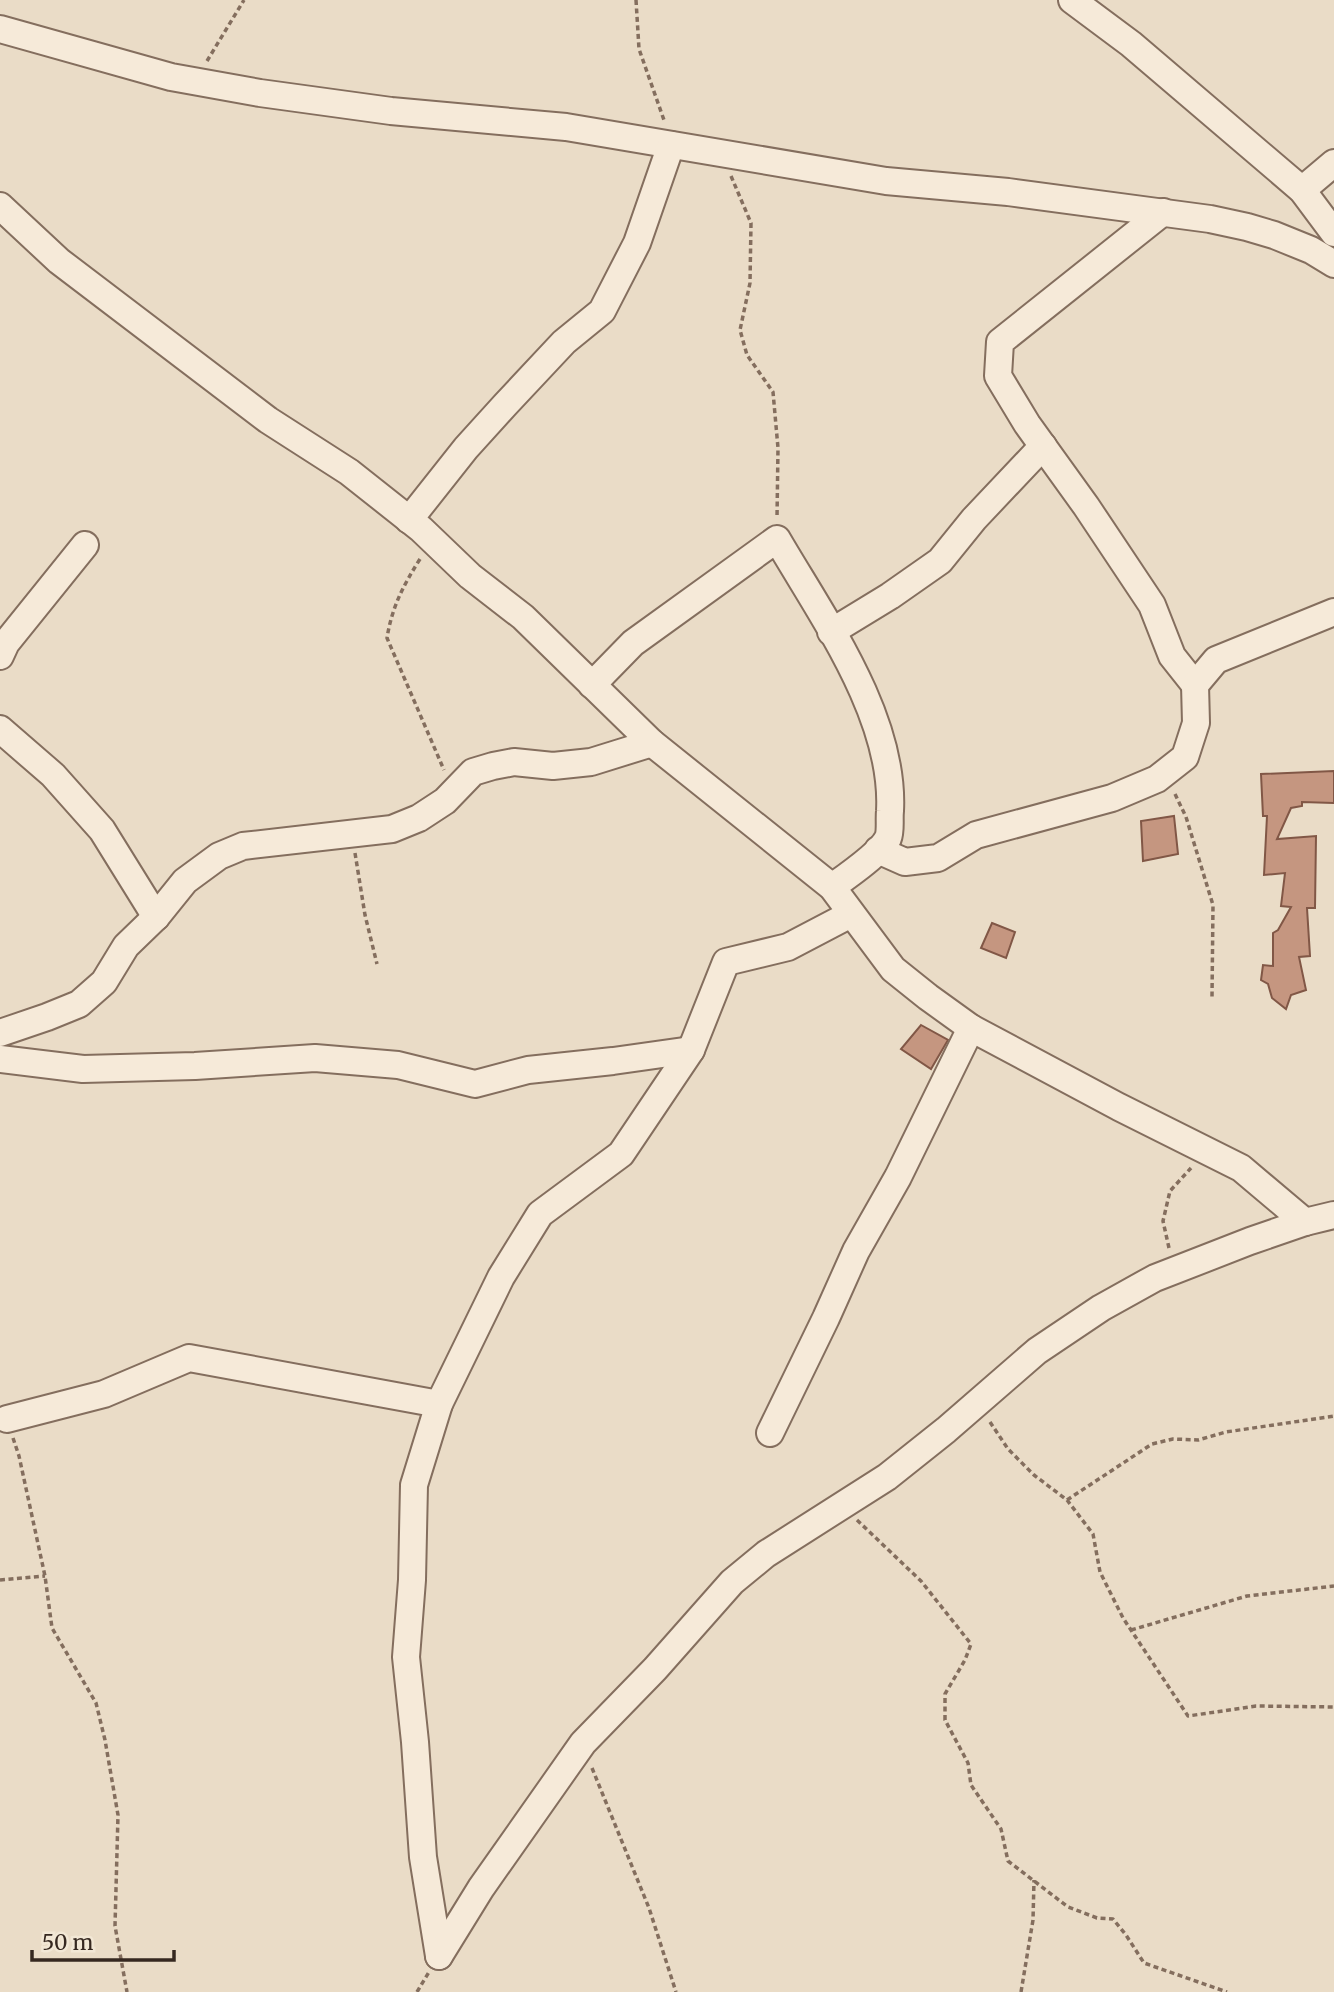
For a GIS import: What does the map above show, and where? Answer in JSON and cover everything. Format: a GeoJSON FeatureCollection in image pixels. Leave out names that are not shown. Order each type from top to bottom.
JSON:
{"type":"FeatureCollection","features":[{"type":"Feature","properties":{"kind":"street"},"geometry":{"type":"LineString","coordinates":[[1072,0],[1131,44],[1301,190],[1334,233]]}},
{"type":"Feature","properties":{"kind":"street"},"geometry":{"type":"LineString","coordinates":[[0,29],[157,73],[260,93],[391,111],[566,127],[886,181],[1007,192],[1210,219],[1247,227],[1311,250],[1334,264]]}},
{"type":"Feature","properties":{"kind":"street"},"geometry":{"type":"LineString","coordinates":[[415,525],[466,448],[564,342],[601,311],[637,243],[671,145]]}},
{"type":"Feature","properties":{"kind":"street"},"geometry":{"type":"LineString","coordinates":[[1301,190],[1334,163]]}},
{"type":"Feature","properties":{"kind":"street"},"geometry":{"type":"LineString","coordinates":[[0,206],[59,261],[268,420],[349,472],[415,525],[470,576],[523,617],[652,743],[832,887],[893,969],[971,1028],[1241,1168],[1305,1222]]}},
{"type":"Feature","properties":{"kind":"street"},"geometry":{"type":"LineString","coordinates":[[878,850],[905,862],[938,858],[976,835],[1112,798],[1157,779],[1185,757],[1196,723],[1195,685],[1172,656],[1152,606],[998,376],[1000,342],[1163,212]]}},
{"type":"Feature","properties":{"kind":"street"},"geometry":{"type":"LineString","coordinates":[[831,632],[940,561],[974,519],[1043,446]]}},
{"type":"Feature","properties":{"kind":"street"},"geometry":{"type":"LineString","coordinates":[[592,685],[633,643],[777,539],[850,662],[880,737],[891,794],[888,837],[878,850],[832,887]]}},
{"type":"Feature","properties":{"kind":"street"},"geometry":{"type":"LineString","coordinates":[[0,656],[6,643],[85,545]]}},
{"type":"Feature","properties":{"kind":"street"},"geometry":{"type":"LineString","coordinates":[[1195,685],[1216,660],[1334,612]]}},
{"type":"Feature","properties":{"kind":"street"},"geometry":{"type":"LineString","coordinates":[[0,729],[53,775],[103,830],[156,917]]}},
{"type":"Feature","properties":{"kind":"street"},"geometry":{"type":"LineString","coordinates":[[0,1032],[79,1004],[104,982],[126,946],[156,917],[185,881],[219,856],[243,846],[392,829],[419,818],[445,801],[473,772],[493,766],[514,762],[553,766],[592,762],[652,743]]}},
{"type":"Feature","properties":{"kind":"street"},"geometry":{"type":"LineString","coordinates":[[852,914],[788,947],[726,962],[691,1050],[621,1154],[540,1214],[501,1277],[439,1404],[414,1485],[412,1580],[406,1657],[415,1742],[422,1857],[439,1956],[481,1888],[583,1743],[655,1669],[732,1582],[766,1554],[887,1477],[1037,1351],[1101,1308],[1156,1278],[1250,1241],[1334,1215]]}},
{"type":"Feature","properties":{"kind":"street"},"geometry":{"type":"LineString","coordinates":[[770,1433],[856,1251],[898,1177],[971,1028]]}},
{"type":"Feature","properties":{"kind":"street"},"geometry":{"type":"LineString","coordinates":[[0,1059],[83,1069],[195,1066],[314,1058],[398,1065],[475,1084],[528,1070],[691,1050]]}},
{"type":"Feature","properties":{"kind":"street"},"geometry":{"type":"LineString","coordinates":[[8,1419],[104,1394],[189,1358],[439,1404]]}},
{"type":"Feature","properties":{"kind":"path"},"geometry":{"type":"LineString","coordinates":[[195,81],[244,0]]}},
{"type":"Feature","properties":{"kind":"path"},"geometry":{"type":"LineString","coordinates":[[636,0],[639,49],[671,145]]}},
{"type":"Feature","properties":{"kind":"path"},"geometry":{"type":"LineString","coordinates":[[722,155],[751,223],[750,283],[740,330],[747,355],[773,392],[778,448],[777,539]]}},
{"type":"Feature","properties":{"kind":"path"},"geometry":{"type":"LineString","coordinates":[[415,525],[420,559],[401,589],[390,617],[387,638],[454,791]]}},
{"type":"Feature","properties":{"kind":"path"},"geometry":{"type":"LineString","coordinates":[[1165,773],[1186,817],[1213,905],[1212,997]]}},
{"type":"Feature","properties":{"kind":"path"},"geometry":{"type":"LineString","coordinates":[[351,834],[365,915],[377,964]]}},
{"type":"Feature","properties":{"kind":"path"},"geometry":{"type":"LineString","coordinates":[[1172,1272],[1163,1221],[1170,1191],[1207,1151]]}},
{"type":"Feature","properties":{"kind":"path"},"geometry":{"type":"LineString","coordinates":[[976,1403],[1008,1449],[1034,1475],[1067,1500],[1093,1534],[1100,1572],[1130,1630],[1188,1716],[1256,1706],[1334,1707]]}},
{"type":"Feature","properties":{"kind":"path"},"geometry":{"type":"LineString","coordinates":[[1067,1500],[1152,1444],[1173,1438],[1198,1440],[1226,1432],[1334,1416]]}},
{"type":"Feature","properties":{"kind":"path"},"geometry":{"type":"LineString","coordinates":[[8,1419],[19,1456],[45,1576],[52,1628],[96,1703],[105,1740],[118,1815],[115,1926],[127,1992]]}},
{"type":"Feature","properties":{"kind":"path"},"geometry":{"type":"LineString","coordinates":[[843,1506],[921,1581],[971,1644],[945,1694],[945,1720],[968,1763],[971,1786],[1001,1829],[1008,1861],[1068,1907],[1097,1918],[1113,1919],[1144,1963],[1227,1992]]}},
{"type":"Feature","properties":{"kind":"path"},"geometry":{"type":"LineString","coordinates":[[0,1580],[45,1576]]}},
{"type":"Feature","properties":{"kind":"path"},"geometry":{"type":"LineString","coordinates":[[1130,1630],[1247,1597],[1334,1586]]}},
{"type":"Feature","properties":{"kind":"path"},"geometry":{"type":"LineString","coordinates":[[583,1743],[649,1908],[676,1992]]}},
{"type":"Feature","properties":{"kind":"path"},"geometry":{"type":"LineString","coordinates":[[1021,1992],[1033,1920],[1034,1879]]}},
{"type":"Feature","properties":{"kind":"building"},"geometry":{"type":"Polygon","coordinates":[[[1334,771],[1334,803],[1302,802],[1302,806],[1291,808],[1277,839],[1316,836],[1315,908],[1307,908],[1310,956],[1299,957],[1306,990],[1291,995],[1286,1009],[1272,998],[1268,984],[1261,980],[1263,965],[1273,966],[1273,933],[1278,930],[1291,907],[1281,906],[1285,873],[1264,875],[1267,816],[1263,816],[1261,774],[1334,771]]]}},
{"type":"Feature","properties":{"kind":"building"},"geometry":{"type":"Polygon","coordinates":[[[1174,816],[1178,854],[1143,861],[1141,821],[1174,816]]]}},
{"type":"Feature","properties":{"kind":"building"},"geometry":{"type":"Polygon","coordinates":[[[992,923],[1015,932],[1006,958],[981,948],[992,923]]]}},
{"type":"Feature","properties":{"kind":"building"},"geometry":{"type":"Polygon","coordinates":[[[921,1025],[948,1040],[931,1069],[901,1049],[921,1025]]]}}]}
